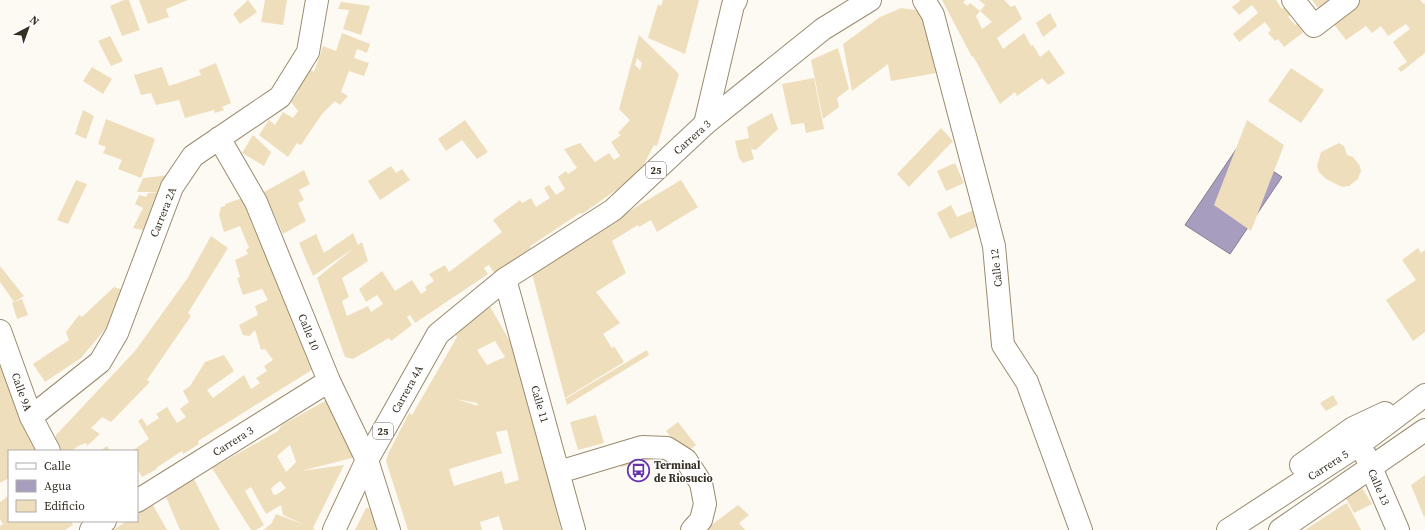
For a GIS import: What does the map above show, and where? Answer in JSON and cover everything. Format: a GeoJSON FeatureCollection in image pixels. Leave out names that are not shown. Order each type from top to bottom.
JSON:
{"type":"FeatureCollection","features":[{"type":"Feature","properties":{"kind":"street","name":"Carrera 2A"},"geometry":{"type":"LineString","coordinates":[[31,417],[100,362],[116,333],[172,187],[193,156],[280,98],[308,52],[317,0]]}},
{"type":"Feature","properties":{"kind":"street"},"geometry":{"type":"LineString","coordinates":[[705,124],[732,5],[736,0]]}},
{"type":"Feature","properties":{"kind":"street","name":"Calle 12"},"geometry":{"type":"LineString","coordinates":[[924,0],[933,16],[994,246],[1003,345],[1027,382],[1081,530]]}},
{"type":"Feature","properties":{"kind":"street"},"geometry":{"type":"LineString","coordinates":[[1294,0],[1314,26],[1348,0]]}},
{"type":"Feature","properties":{"kind":"street","name":"Carrera 3"},"geometry":{"type":"LineString","coordinates":[[438,334],[505,279],[613,210],[705,124],[823,28],[859,2]]}},
{"type":"Feature","properties":{"kind":"street","name":"Calle 10"},"geometry":{"type":"LineString","coordinates":[[219,138],[256,202],[329,381],[367,460],[389,530]]}},
{"type":"Feature","properties":{"kind":"street","name":"Calle 11"},"geometry":{"type":"LineString","coordinates":[[505,279],[574,530]]}},
{"type":"Feature","properties":{"kind":"street","name":"Calle 9A"},"geometry":{"type":"LineString","coordinates":[[0,331],[31,417],[48,450]]}},
{"type":"Feature","properties":{"kind":"street","name":"Carrera 4A"},"geometry":{"type":"LineString","coordinates":[[334,530],[367,460],[438,334]]}},
{"type":"Feature","properties":{"kind":"street","name":"Carrera 3"},"geometry":{"type":"LineString","coordinates":[[138,500],[329,381]]}},
{"type":"Feature","properties":{"kind":"street"},"geometry":{"type":"LineString","coordinates":[[1235,524],[1274,483],[1353,428],[1425,392]]}},
{"type":"Feature","properties":{"kind":"street","name":"Carrera 5"},"geometry":{"type":"LineString","coordinates":[[1235,524],[1360,444],[1425,395]]}},
{"type":"Feature","properties":{"kind":"street"},"geometry":{"type":"LineString","coordinates":[[1280,530],[1372,469],[1425,430]]}},
{"type":"Feature","properties":{"kind":"street","name":"Calle 13"},"geometry":{"type":"LineString","coordinates":[[1360,444],[1398,530]]}},
{"type":"Feature","properties":{"kind":"street"},"geometry":{"type":"LineString","coordinates":[[559,472],[642,446],[667,448],[686,460],[701,484],[705,504],[701,520],[692,530]]}},
{"type":"Feature","properties":{"kind":"street"},"geometry":{"type":"LineString","coordinates":[[90,530],[103,522]]}},
{"type":"Feature","properties":{"kind":"water"},"geometry":{"type":"Polygon","coordinates":[[[1237,148],[1282,177],[1230,254],[1185,225],[1237,148]]]}},
{"type":"Feature","properties":{"kind":"building"},"geometry":{"type":"Polygon","coordinates":[[[124,0],[129,0],[140,30],[122,36],[110,6],[124,0]]]}},
{"type":"Feature","properties":{"kind":"building"},"geometry":{"type":"Polygon","coordinates":[[[139,0],[188,0],[166,9],[169,17],[148,24],[139,0]]]}},
{"type":"Feature","properties":{"kind":"building"},"geometry":{"type":"Polygon","coordinates":[[[248,0],[257,12],[240,24],[233,14],[248,0]]]}},
{"type":"Feature","properties":{"kind":"building"},"geometry":{"type":"Polygon","coordinates":[[[265,0],[287,0],[283,25],[261,22],[265,0]]]}},
{"type":"Feature","properties":{"kind":"building"},"geometry":{"type":"Polygon","coordinates":[[[663,0],[699,0],[685,54],[648,38],[658,4],[661,6],[663,0]]]}},
{"type":"Feature","properties":{"kind":"building"},"geometry":{"type":"Polygon","coordinates":[[[942,0],[966,0],[963,2],[967,6],[970,3],[980,11],[985,5],[979,0],[1004,0],[1011,7],[1015,5],[1022,19],[997,38],[1003,49],[1024,33],[1031,46],[1033,45],[1040,57],[1049,50],[1065,73],[1048,85],[1042,78],[1017,96],[1015,92],[1000,104],[973,56],[972,57],[942,0]],[[980,11],[976,16],[982,29],[992,22],[980,11]]]}},
{"type":"Feature","properties":{"kind":"building"},"geometry":{"type":"Polygon","coordinates":[[[1241,0],[1276,0],[1282,9],[1286,6],[1292,14],[1288,17],[1295,25],[1298,23],[1305,31],[1284,47],[1278,39],[1275,41],[1268,33],[1271,30],[1265,22],[1239,42],[1233,34],[1258,13],[1252,5],[1239,15],[1232,7],[1241,0]]]}},
{"type":"Feature","properties":{"kind":"building"},"geometry":{"type":"Polygon","coordinates":[[[1312,0],[1342,0],[1323,14],[1312,0]]]}},
{"type":"Feature","properties":{"kind":"building"},"geometry":{"type":"Polygon","coordinates":[[[1352,0],[1420,0],[1424,4],[1425,3],[1425,53],[1401,72],[1398,68],[1407,62],[1393,42],[1410,29],[1406,24],[1388,36],[1381,26],[1372,33],[1366,26],[1346,40],[1329,18],[1352,0]]]}},
{"type":"Feature","properties":{"kind":"building"},"geometry":{"type":"Polygon","coordinates":[[[341,2],[370,6],[361,35],[343,29],[349,10],[338,9],[341,2]]]}},
{"type":"Feature","properties":{"kind":"building"},"geometry":{"type":"Polygon","coordinates":[[[901,8],[923,11],[936,73],[891,81],[888,64],[852,91],[843,44],[880,17],[901,8]]]}},
{"type":"Feature","properties":{"kind":"building"},"geometry":{"type":"Polygon","coordinates":[[[1050,13],[1057,26],[1043,37],[1036,23],[1050,13]]]}},
{"type":"Feature","properties":{"kind":"building"},"geometry":{"type":"Polygon","coordinates":[[[342,33],[370,44],[367,53],[357,49],[354,58],[369,63],[364,76],[349,71],[341,92],[348,96],[340,105],[335,101],[322,114],[301,145],[297,143],[288,157],[259,135],[269,120],[275,125],[283,112],[293,118],[298,111],[291,102],[299,91],[295,86],[310,69],[314,72],[323,46],[336,51],[342,33]]]}},
{"type":"Feature","properties":{"kind":"building"},"geometry":{"type":"Polygon","coordinates":[[[639,35],[679,74],[657,146],[654,145],[639,174],[582,214],[580,213],[530,246],[531,248],[494,273],[489,265],[484,268],[488,274],[415,323],[410,315],[407,317],[412,325],[391,341],[389,338],[353,359],[345,357],[317,278],[354,248],[313,276],[299,243],[316,234],[324,253],[353,233],[358,245],[362,242],[368,261],[342,278],[349,297],[342,301],[347,316],[368,306],[371,312],[383,304],[377,295],[366,302],[359,289],[382,271],[395,291],[412,280],[421,294],[427,290],[425,287],[434,281],[429,274],[445,265],[449,272],[502,232],[493,220],[520,200],[522,203],[531,198],[536,207],[550,198],[544,188],[549,185],[556,195],[565,189],[558,177],[566,171],[568,174],[577,168],[564,149],[580,143],[595,162],[609,153],[614,160],[620,156],[611,142],[621,135],[618,133],[630,120],[619,109],[639,35]],[[637,58],[635,65],[640,70],[642,63],[637,58]]]}},
{"type":"Feature","properties":{"kind":"building"},"geometry":{"type":"Polygon","coordinates":[[[110,36],[123,61],[111,66],[98,41],[110,36]]]}},
{"type":"Feature","properties":{"kind":"building"},"geometry":{"type":"Polygon","coordinates":[[[838,48],[849,89],[837,98],[839,107],[823,119],[811,60],[838,48]]]}},
{"type":"Feature","properties":{"kind":"building"},"geometry":{"type":"Polygon","coordinates":[[[216,63],[231,103],[222,107],[224,110],[215,113],[214,110],[185,118],[179,100],[156,105],[151,93],[141,95],[134,75],[162,67],[169,86],[201,75],[199,70],[216,63]]]}},
{"type":"Feature","properties":{"kind":"building"},"geometry":{"type":"Polygon","coordinates":[[[92,67],[112,79],[103,94],[83,81],[92,67]]]}},
{"type":"Feature","properties":{"kind":"building"},"geometry":{"type":"Polygon","coordinates":[[[1291,68],[1324,90],[1301,123],[1268,101],[1291,68]]]}},
{"type":"Feature","properties":{"kind":"building"},"geometry":{"type":"Polygon","coordinates":[[[814,78],[824,129],[806,133],[804,123],[791,125],[782,84],[814,78]]]}},
{"type":"Feature","properties":{"kind":"building"},"geometry":{"type":"Polygon","coordinates":[[[83,110],[94,116],[86,139],[75,134],[83,110]]]}},
{"type":"Feature","properties":{"kind":"building"},"geometry":{"type":"Polygon","coordinates":[[[772,113],[778,129],[756,150],[751,149],[754,159],[743,163],[739,158],[735,141],[749,138],[747,127],[772,113]]]}},
{"type":"Feature","properties":{"kind":"building"},"geometry":{"type":"Polygon","coordinates":[[[106,119],[155,139],[141,178],[118,169],[122,160],[103,153],[106,147],[98,144],[106,119]]]}},
{"type":"Feature","properties":{"kind":"building"},"geometry":{"type":"Polygon","coordinates":[[[465,120],[488,152],[477,159],[462,140],[446,151],[438,139],[465,120]]]}},
{"type":"Feature","properties":{"kind":"building"},"geometry":{"type":"Polygon","coordinates":[[[1247,120],[1284,145],[1251,231],[1214,205],[1247,120]]]}},
{"type":"Feature","properties":{"kind":"building"},"geometry":{"type":"Polygon","coordinates":[[[941,128],[953,141],[909,187],[897,174],[941,128]]]}},
{"type":"Feature","properties":{"kind":"building"},"geometry":{"type":"Polygon","coordinates":[[[253,135],[271,152],[264,166],[242,153],[253,135]]]}},
{"type":"Feature","properties":{"kind":"building"},"geometry":{"type":"Polygon","coordinates":[[[1339,143],[1344,146],[1347,155],[1353,157],[1360,166],[1361,171],[1358,179],[1349,186],[1342,187],[1326,179],[1319,172],[1317,166],[1321,152],[1339,143]]]}},
{"type":"Feature","properties":{"kind":"building"},"geometry":{"type":"Polygon","coordinates":[[[955,163],[964,183],[946,191],[937,171],[955,163]]]}},
{"type":"Feature","properties":{"kind":"building"},"geometry":{"type":"Polygon","coordinates":[[[391,166],[396,173],[402,169],[410,180],[380,200],[368,181],[391,166]]]}},
{"type":"Feature","properties":{"kind":"building"},"geometry":{"type":"Polygon","coordinates":[[[304,170],[310,184],[299,190],[304,200],[298,203],[306,221],[283,234],[264,192],[304,170]]]}},
{"type":"Feature","properties":{"kind":"building"},"geometry":{"type":"Polygon","coordinates":[[[171,175],[146,231],[133,228],[143,208],[135,204],[139,195],[146,197],[148,193],[161,192],[137,192],[143,178],[171,175]]]}},
{"type":"Feature","properties":{"kind":"building"},"geometry":{"type":"Polygon","coordinates":[[[76,180],[87,184],[68,224],[57,220],[76,180]]]}},
{"type":"Feature","properties":{"kind":"building"},"geometry":{"type":"Polygon","coordinates":[[[681,180],[698,207],[657,232],[651,220],[639,227],[638,225],[612,241],[626,273],[596,292],[620,323],[603,334],[612,348],[614,346],[624,362],[565,398],[531,270],[681,180]]]}},
{"type":"Feature","properties":{"kind":"building"},"geometry":{"type":"Polygon","coordinates":[[[245,197],[315,368],[198,441],[199,444],[183,454],[182,451],[156,468],[157,469],[142,477],[138,470],[138,450],[133,450],[149,439],[138,421],[142,418],[147,426],[159,418],[156,414],[167,407],[177,423],[186,417],[180,409],[189,402],[183,391],[190,386],[205,362],[224,355],[234,371],[207,390],[213,398],[244,375],[251,389],[260,383],[256,378],[267,371],[264,366],[273,360],[265,349],[261,350],[255,330],[249,336],[243,335],[239,325],[258,315],[255,306],[268,300],[262,289],[243,295],[237,278],[240,277],[235,260],[248,254],[246,250],[249,248],[240,226],[224,232],[219,215],[221,207],[225,206],[225,204],[245,197]]]}},
{"type":"Feature","properties":{"kind":"building"},"geometry":{"type":"Polygon","coordinates":[[[951,205],[957,217],[974,210],[981,225],[950,239],[937,213],[951,205]]]}},
{"type":"Feature","properties":{"kind":"building"},"geometry":{"type":"Polygon","coordinates":[[[211,236],[228,248],[188,313],[191,316],[147,380],[150,382],[111,422],[102,417],[91,428],[100,434],[87,446],[86,443],[78,446],[73,450],[60,450],[55,441],[56,435],[135,351],[187,279],[211,236]]]}},
{"type":"Feature","properties":{"kind":"building"},"geometry":{"type":"Polygon","coordinates":[[[1418,248],[1421,253],[1425,250],[1425,332],[1413,341],[1386,300],[1416,280],[1402,260],[1418,248]]]}},
{"type":"Feature","properties":{"kind":"building"},"geometry":{"type":"Polygon","coordinates":[[[0,266],[24,296],[14,302],[0,282],[0,266]]]}},
{"type":"Feature","properties":{"kind":"building"},"geometry":{"type":"Polygon","coordinates":[[[114,287],[127,291],[106,328],[81,358],[45,382],[33,364],[69,340],[66,332],[79,315],[82,317],[114,287]]]}},
{"type":"Feature","properties":{"kind":"building"},"geometry":{"type":"Polygon","coordinates":[[[22,299],[28,315],[17,319],[12,303],[22,299]]]}},
{"type":"Feature","properties":{"kind":"building"},"geometry":{"type":"Polygon","coordinates":[[[488,303],[516,352],[530,416],[534,416],[561,530],[503,530],[499,516],[480,522],[482,530],[408,530],[386,461],[388,454],[409,413],[412,415],[457,337],[452,328],[488,303]],[[495,341],[477,350],[487,365],[505,357],[495,341]],[[456,399],[478,406],[477,403],[456,399]],[[507,430],[496,432],[502,453],[449,469],[454,486],[502,471],[505,484],[519,480],[507,430]]]}},
{"type":"Feature","properties":{"kind":"building"},"geometry":{"type":"Polygon","coordinates":[[[647,350],[649,355],[567,405],[565,399],[647,350]]]}},
{"type":"Feature","properties":{"kind":"building"},"geometry":{"type":"Polygon","coordinates":[[[0,366],[37,450],[8,450],[8,479],[0,483],[0,366]]]}},
{"type":"Feature","properties":{"kind":"building"},"geometry":{"type":"Polygon","coordinates":[[[1333,395],[1338,404],[1326,411],[1320,403],[1333,395]]]}},
{"type":"Feature","properties":{"kind":"building"},"geometry":{"type":"Polygon","coordinates":[[[334,396],[355,451],[352,458],[301,471],[344,465],[313,528],[315,530],[263,530],[271,524],[276,514],[305,525],[283,515],[281,505],[266,514],[251,487],[245,491],[264,525],[256,530],[251,530],[212,468],[278,431],[282,425],[334,396]],[[290,445],[277,456],[286,472],[296,462],[290,445]],[[280,481],[271,488],[273,494],[276,495],[286,488],[280,481]]]}},
{"type":"Feature","properties":{"kind":"building"},"geometry":{"type":"Polygon","coordinates":[[[596,415],[604,443],[578,450],[570,422],[596,415]]]}},
{"type":"Feature","properties":{"kind":"building"},"geometry":{"type":"Polygon","coordinates":[[[678,422],[696,445],[684,454],[666,431],[678,422]]]}},
{"type":"Feature","properties":{"kind":"building"},"geometry":{"type":"Polygon","coordinates":[[[107,446],[109,450],[101,450],[107,446]]]}},
{"type":"Feature","properties":{"kind":"building"},"geometry":{"type":"Polygon","coordinates":[[[648,456],[649,460],[639,462],[638,458],[648,456]]]}},
{"type":"Feature","properties":{"kind":"building"},"geometry":{"type":"Polygon","coordinates":[[[629,460],[630,465],[621,467],[620,463],[629,460]]]}},
{"type":"Feature","properties":{"kind":"building"},"geometry":{"type":"Polygon","coordinates":[[[1425,475],[1425,516],[1424,517],[1411,485],[1425,475]]]}},
{"type":"Feature","properties":{"kind":"building"},"geometry":{"type":"Polygon","coordinates":[[[193,477],[220,530],[180,530],[166,497],[193,477]]]}},
{"type":"Feature","properties":{"kind":"building"},"geometry":{"type":"Polygon","coordinates":[[[1361,486],[1372,504],[1354,513],[1344,495],[1361,486]]]}},
{"type":"Feature","properties":{"kind":"building"},"geometry":{"type":"Polygon","coordinates":[[[8,496],[8,522],[72,522],[73,525],[65,530],[0,530],[0,526],[3,524],[0,519],[0,502],[8,496]]]}},
{"type":"Feature","properties":{"kind":"building"},"geometry":{"type":"Polygon","coordinates":[[[1347,503],[1361,530],[1305,530],[1343,505],[1347,503]]]}},
{"type":"Feature","properties":{"kind":"building"},"geometry":{"type":"Polygon","coordinates":[[[153,505],[167,530],[113,530],[125,522],[138,522],[138,514],[153,505]]]}},
{"type":"Feature","properties":{"kind":"building"},"geometry":{"type":"Polygon","coordinates":[[[738,505],[749,515],[739,523],[745,530],[705,530],[738,505]]]}},
{"type":"Feature","properties":{"kind":"building"},"geometry":{"type":"Polygon","coordinates":[[[366,508],[376,509],[382,530],[355,530],[366,508]]]}},
{"type":"Feature","properties":{"kind":"place","name":"Terminal de Riosucio"},"geometry":{"type":"Point","coordinates":[638,471]}}]}
